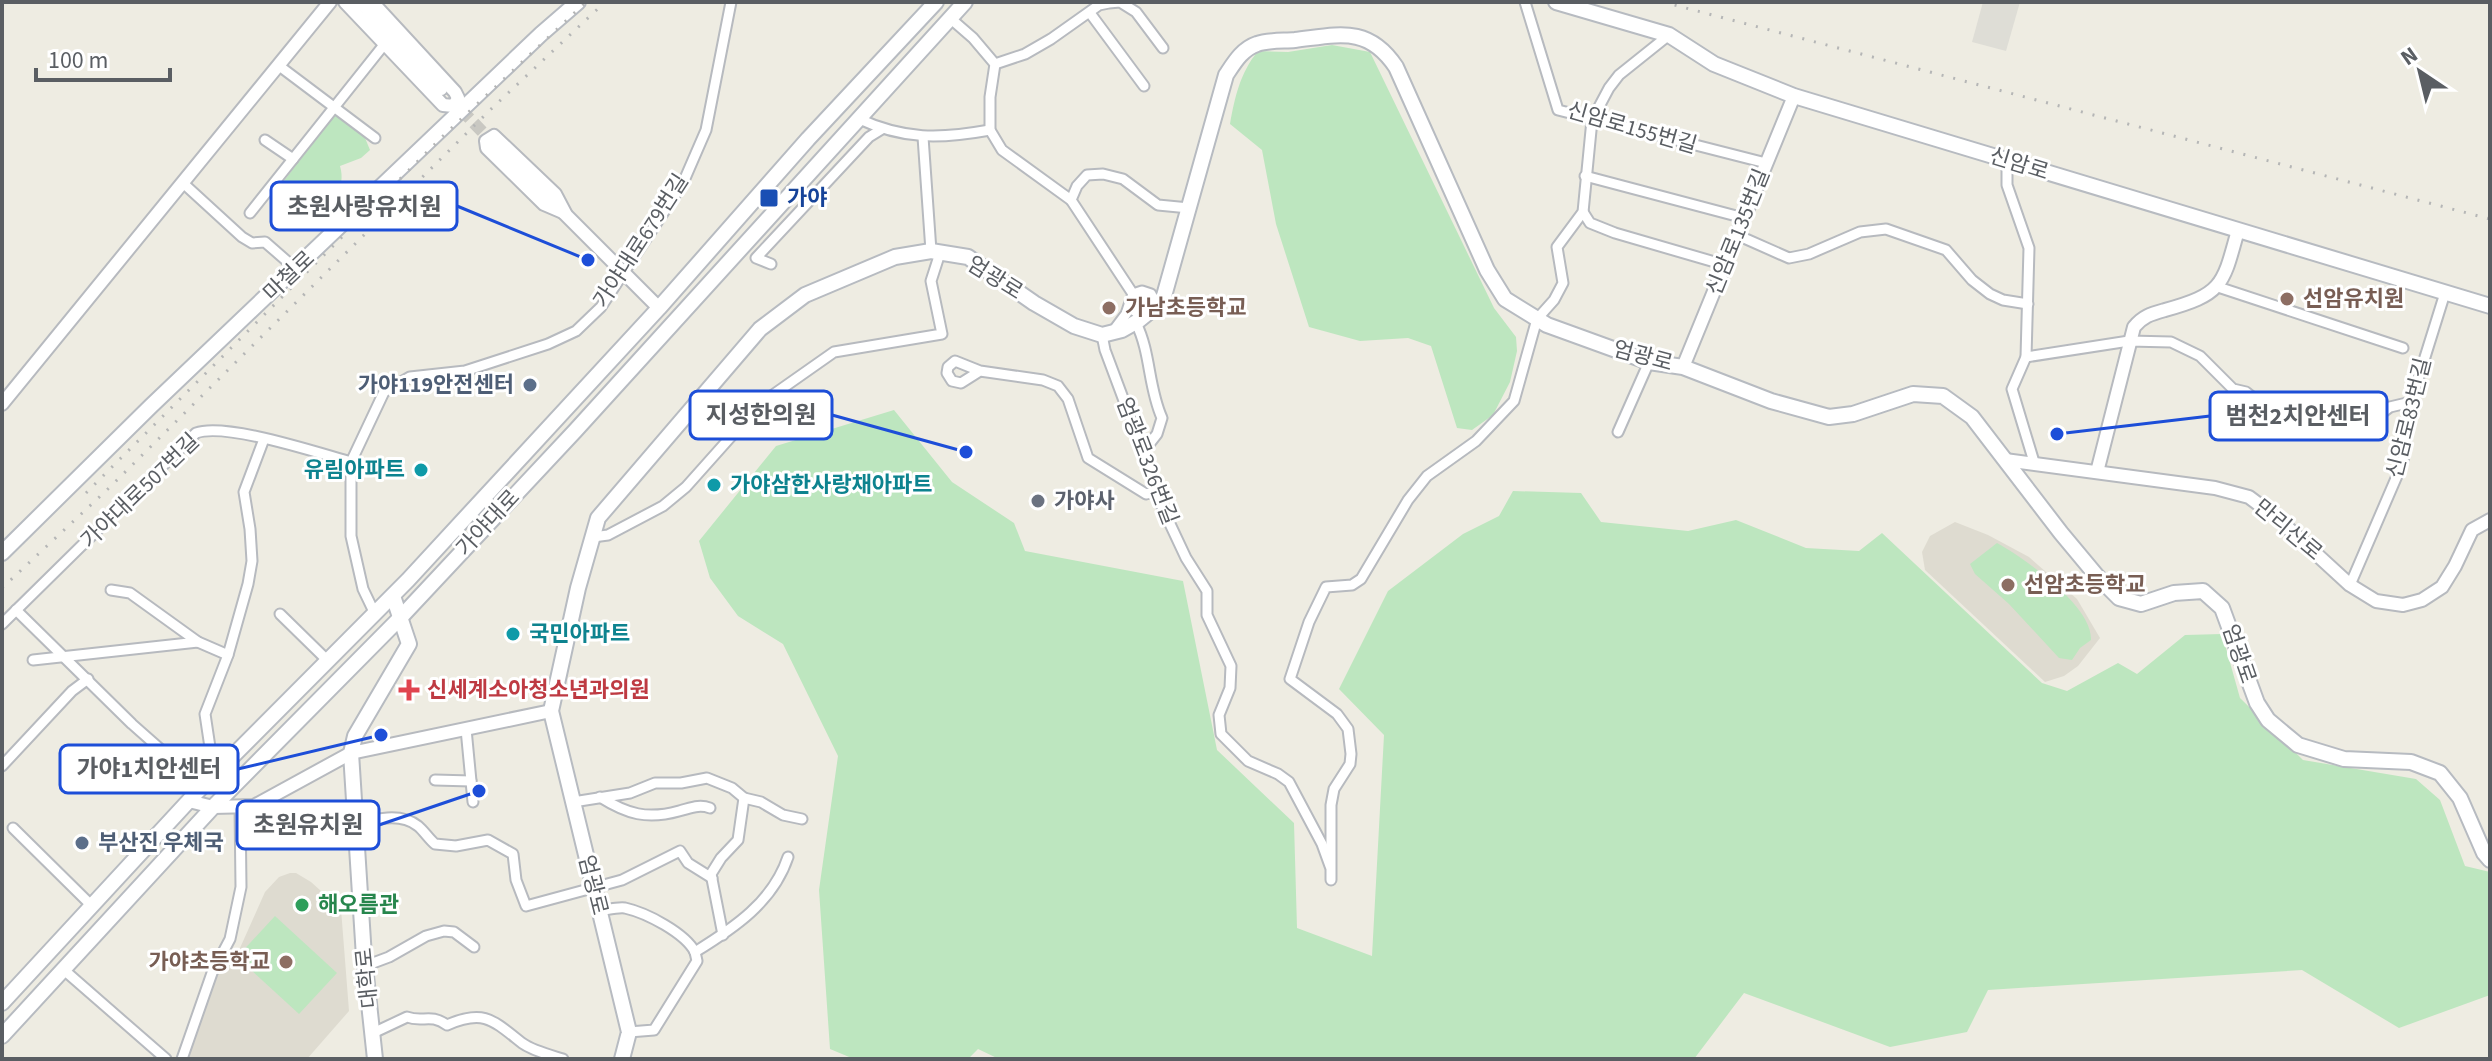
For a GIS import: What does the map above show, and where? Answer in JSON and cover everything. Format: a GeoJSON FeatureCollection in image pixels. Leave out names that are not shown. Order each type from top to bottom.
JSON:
{"type":"FeatureCollection","features":[{"type":"Feature","properties":{"kind":"main road","name":"마철로"},"geometry":{"type":"LineString","coordinates":[[2,553],[296,269],[456,104],[578,2]]}},
{"type":"Feature","properties":{"kind":"main road","name":"가야대로"},"geometry":{"type":"LineString","coordinates":[[2,1003],[192,797],[393,596],[936,2]]}},
{"type":"Feature","properties":{"kind":"main road","name":"가야대로"},"geometry":{"type":"LineString","coordinates":[[2,1036],[213,807],[400,618],[575,431],[965,2]]}},
{"type":"Feature","properties":{"kind":"main road","name":"신암로"},"geometry":{"type":"LineString","coordinates":[[1556,2],[1669,35],[1714,64],[1794,96],[2490,306]]}},
{"type":"Feature","properties":{"kind":"main road","name":"엄광로"},"geometry":{"type":"LineString","coordinates":[[629,1032],[551,711],[578,588],[598,518],[760,329],[805,295],[895,257],[935,252],[968,257],[1034,303],[1074,326],[1107,334],[1136,323],[1159,304],[1168,285],[1226,75],[1239,56],[1257,44],[1345,34],[1363,38],[1388,55],[1396,67],[1487,270],[1505,299],[1537,319],[1649,362],[1683,367],[1771,401],[1829,417],[1853,414],[1913,394],[1943,396],[1972,417],[2087,565],[2119,598],[2141,604],[2174,593],[2203,591],[2222,608],[2257,703],[2268,720],[2298,745],[2344,759],[2411,762],[2440,773],[2460,798],[2490,860]]}},
{"type":"Feature","properties":{"kind":"main road","name":"대학로"},"geometry":{"type":"LineString","coordinates":[[375,1059],[365,966],[351,753],[355,736],[409,644],[393,596]]}},
{"type":"Feature","properties":{"kind":"main road"},"geometry":{"type":"LineString","coordinates":[[620,1056],[629,1032]]}},
{"type":"Feature","properties":{"kind":"street"},"geometry":{"type":"LineString","coordinates":[[2,404],[330,2]]}},
{"type":"Feature","properties":{"kind":"street"},"geometry":{"type":"LineString","coordinates":[[345,2],[391,36]]}},
{"type":"Feature","properties":{"kind":"street"},"geometry":{"type":"LineString","coordinates":[[360,2],[391,36],[443,105],[456,104]]}},
{"type":"Feature","properties":{"kind":"street"},"geometry":{"type":"LineString","coordinates":[[372,2],[391,36]]}},
{"type":"Feature","properties":{"kind":"street","name":"가야대로679번길"},"geometry":{"type":"LineString","coordinates":[[375,614],[363,589],[351,536],[351,462],[384,392],[410,377],[465,371],[548,344],[576,331],[601,307],[683,183],[706,130],[731,2]]}},
{"type":"Feature","properties":{"kind":"street"},"geometry":{"type":"LineString","coordinates":[[995,64],[1025,54],[1099,5],[1120,2],[1136,12],[1163,48]]}},
{"type":"Feature","properties":{"kind":"street","name":"신암로155번길"},"geometry":{"type":"LineString","coordinates":[[1525,2],[1558,110],[1766,163]]}},
{"type":"Feature","properties":{"kind":"street"},"geometry":{"type":"LineString","coordinates":[[1090,13],[1144,86]]}},
{"type":"Feature","properties":{"kind":"street"},"geometry":{"type":"LineString","coordinates":[[950,18],[973,38],[995,64],[990,97],[990,130],[1002,150],[1071,200],[1132,298],[1131,309],[1144,315],[1150,312],[1154,300],[1151,294]]}},
{"type":"Feature","properties":{"kind":"street"},"geometry":{"type":"LineString","coordinates":[[1331,880],[1331,805],[1334,789],[1350,764],[1351,754],[1348,729],[1337,714],[1290,679],[1309,622],[1326,587],[1352,585],[1361,579],[1408,500],[1427,476],[1476,441],[1514,401],[1537,319],[1554,300],[1563,283],[1557,247],[1583,212],[1592,120],[1619,75],[1669,35]]}},
{"type":"Feature","properties":{"kind":"street"},"geometry":{"type":"LineString","coordinates":[[250,213],[391,36]]}},
{"type":"Feature","properties":{"kind":"street"},"geometry":{"type":"LineString","coordinates":[[278,65],[375,138]]}},
{"type":"Feature","properties":{"kind":"street","name":"신암로135번길"},"geometry":{"type":"LineString","coordinates":[[1683,367],[1794,96]]}},
{"type":"Feature","properties":{"kind":"street"},"geometry":{"type":"LineString","coordinates":[[857,118],[900,135],[923,137],[990,130]]}},
{"type":"Feature","properties":{"kind":"street"},"geometry":{"type":"LineString","coordinates":[[771,264],[756,258],[869,137],[882,129]]}},
{"type":"Feature","properties":{"kind":"street"},"geometry":{"type":"LineString","coordinates":[[490,137],[498,138],[555,194],[565,213],[544,204],[487,148],[486,141],[490,137]]}},
{"type":"Feature","properties":{"kind":"street"},"geometry":{"type":"LineString","coordinates":[[593,537],[608,535],[663,506],[686,487],[760,404],[834,352],[942,334],[931,281],[935,252],[923,137]]}},
{"type":"Feature","properties":{"kind":"street"},"geometry":{"type":"LineString","coordinates":[[265,140],[293,159]]}},
{"type":"Feature","properties":{"kind":"street"},"geometry":{"type":"LineString","coordinates":[[497,146],[659,308]]}},
{"type":"Feature","properties":{"kind":"street"},"geometry":{"type":"LineString","coordinates":[[2007,160],[2007,185],[2029,248],[2026,357],[2012,389],[2034,462]]}},
{"type":"Feature","properties":{"kind":"street"},"geometry":{"type":"LineString","coordinates":[[1071,200],[1077,186],[1087,175],[1103,174],[1123,179],[1158,205],[1189,208]]}},
{"type":"Feature","properties":{"kind":"street"},"geometry":{"type":"LineString","coordinates":[[1585,176],[1744,218]]}},
{"type":"Feature","properties":{"kind":"street"},"geometry":{"type":"LineString","coordinates":[[183,183],[242,237],[252,243],[265,242],[296,269]]}},
{"type":"Feature","properties":{"kind":"street"},"geometry":{"type":"LineString","coordinates":[[1583,212],[1590,223],[1615,233],[1725,265]]}},
{"type":"Feature","properties":{"kind":"street"},"geometry":{"type":"LineString","coordinates":[[1737,235],[1789,258],[1809,254],[1860,232],[1886,229],[1946,250],[1972,280],[1990,294],[2003,300],[2028,304]]}},
{"type":"Feature","properties":{"kind":"street"},"geometry":{"type":"LineString","coordinates":[[2097,472],[2134,327],[2142,317],[2204,297],[2218,287],[2227,270],[2238,230]]}},
{"type":"Feature","properties":{"kind":"street"},"geometry":{"type":"LineString","coordinates":[[1107,334],[1126,314],[1132,298],[1142,291],[1158,293],[1168,285]]}},
{"type":"Feature","properties":{"kind":"street"},"geometry":{"type":"LineString","coordinates":[[2218,287],[2403,348]]}},
{"type":"Feature","properties":{"kind":"street","name":"신암로83번길"},"geometry":{"type":"LineString","coordinates":[[2350,585],[2403,462],[2411,402],[2445,293]]}},
{"type":"Feature","properties":{"kind":"street"},"geometry":{"type":"LineString","coordinates":[[1136,323],[1147,351],[1153,399],[1162,418],[1157,434],[1143,452]]}},
{"type":"Feature","properties":{"kind":"street","name":"엄광로326번길"},"geometry":{"type":"LineString","coordinates":[[1107,334],[1105,350],[1155,492],[1207,591],[1207,615],[1231,666],[1230,688],[1219,715],[1221,734],[1248,761],[1289,782],[1331,867]]}},
{"type":"Feature","properties":{"kind":"street"},"geometry":{"type":"LineString","coordinates":[[2026,357],[2129,341],[2171,342],[2200,356],[2233,389],[2246,392],[2279,418],[2290,422],[2332,426],[2370,422],[2390,407],[2411,402]]}},
{"type":"Feature","properties":{"kind":"street"},"geometry":{"type":"LineString","coordinates":[[980,371],[961,383],[947,378],[948,367],[955,361],[980,371],[1043,380],[1058,386],[1068,399],[1088,458],[1146,494],[1155,492]]}},
{"type":"Feature","properties":{"kind":"street"},"geometry":{"type":"LineString","coordinates":[[1618,432],[1649,362]]}},
{"type":"Feature","properties":{"kind":"street","name":"가야대로507번길"},"geometry":{"type":"LineString","coordinates":[[2,624],[196,433],[204,430],[264,439],[351,462]]}},
{"type":"Feature","properties":{"kind":"street"},"geometry":{"type":"LineString","coordinates":[[192,797],[211,754],[205,714],[228,655],[248,584],[252,561],[244,492],[264,439]]}},
{"type":"Feature","properties":{"kind":"street","name":"만리산로"},"geometry":{"type":"LineString","coordinates":[[2005,460],[2215,488],[2249,497],[2277,518],[2350,585],[2376,601],[2403,605],[2422,600],[2442,587],[2472,530],[2490,520]]}},
{"type":"Feature","properties":{"kind":"street"},"geometry":{"type":"LineString","coordinates":[[111,590],[130,593],[198,642],[228,655]]}},
{"type":"Feature","properties":{"kind":"street"},"geometry":{"type":"LineString","coordinates":[[16,610],[132,724],[184,770],[192,797],[213,807],[254,806],[351,753],[551,711]]}},
{"type":"Feature","properties":{"kind":"street"},"geometry":{"type":"LineString","coordinates":[[280,614],[327,660]]}},
{"type":"Feature","properties":{"kind":"street"},"geometry":{"type":"LineString","coordinates":[[33,660],[198,642]]}},
{"type":"Feature","properties":{"kind":"street"},"geometry":{"type":"LineString","coordinates":[[2,766],[72,691],[88,679]]}},
{"type":"Feature","properties":{"kind":"street"},"geometry":{"type":"LineString","coordinates":[[463,730],[473,802]]}},
{"type":"Feature","properties":{"kind":"street"},"geometry":{"type":"LineString","coordinates":[[573,802],[630,793],[655,783],[681,783],[707,778],[783,815],[802,819]]}},
{"type":"Feature","properties":{"kind":"street"},"geometry":{"type":"LineString","coordinates":[[435,780],[471,781]]}},
{"type":"Feature","properties":{"kind":"street"},"geometry":{"type":"LineString","coordinates":[[600,797],[634,815],[671,813],[698,806],[710,808]]}},
{"type":"Feature","properties":{"kind":"street"},"geometry":{"type":"LineString","coordinates":[[723,935],[711,874],[738,840],[744,798]]}},
{"type":"Feature","properties":{"kind":"street"},"geometry":{"type":"LineString","coordinates":[[182,1059],[212,973],[230,939],[241,887],[240,806]]}},
{"type":"Feature","properties":{"kind":"street"},"geometry":{"type":"LineString","coordinates":[[356,825],[378,818],[403,818],[418,826],[435,844],[456,846],[488,840],[500,845],[513,854],[516,880],[526,906],[622,880],[680,851],[688,863],[712,878]]}},
{"type":"Feature","properties":{"kind":"street"},"geometry":{"type":"LineString","coordinates":[[13,828],[92,906]]}},
{"type":"Feature","properties":{"kind":"street"},"geometry":{"type":"LineString","coordinates":[[695,952],[723,935],[759,905],[781,879],[788,857]]}},
{"type":"Feature","properties":{"kind":"street"},"geometry":{"type":"LineString","coordinates":[[599,911],[624,908],[674,929],[691,944],[695,952],[697,961],[654,1030],[629,1032]]}},
{"type":"Feature","properties":{"kind":"street"},"geometry":{"type":"LineString","coordinates":[[365,966],[389,957],[426,936],[444,931],[454,932],[474,947]]}},
{"type":"Feature","properties":{"kind":"street"},"geometry":{"type":"LineString","coordinates":[[64,970],[159,1057]]}},
{"type":"Feature","properties":{"kind":"street"},"geometry":{"type":"LineString","coordinates":[[373,1033],[407,1017],[415,1020],[427,1016],[447,1025],[465,1017],[478,1016],[503,1027],[524,1045],[563,1059]]}},
{"type":"Feature","properties":{"kind":"shaded area"},"geometry":{"type":"Polygon","coordinates":[[[1983,2],[2020,2],[2006,51],[1972,42],[1983,2]]]}},
{"type":"Feature","properties":{"kind":"shaded area"},"geometry":{"type":"Polygon","coordinates":[[[1955,522],[2029,557],[2077,599],[2100,638],[2078,666],[2064,676],[2045,682],[1925,570],[1922,552],[1930,536],[1955,522]]]}},
{"type":"Feature","properties":{"kind":"shaded area","name":"가야초등학교"},"geometry":{"type":"Polygon","coordinates":[[[290,873],[311,882],[341,909],[349,1011],[307,1059],[184,1059],[214,976],[240,948],[265,892],[279,877],[290,873]]]}},
{"type":"Feature","properties":{"kind":"green space"},"geometry":{"type":"Polygon","coordinates":[[[1332,45],[1370,52],[1494,308],[1516,337],[1517,351],[1510,382],[1493,415],[1472,430],[1457,428],[1431,346],[1408,338],[1360,341],[1309,327],[1276,224],[1262,150],[1230,124],[1236,95],[1258,51],[1288,52],[1332,45]]]}},
{"type":"Feature","properties":{"kind":"green space"},"geometry":{"type":"Polygon","coordinates":[[[336,113],[363,133],[370,150],[361,158],[340,166],[342,179],[332,199],[323,205],[302,204],[283,182],[336,113]]]}},
{"type":"Feature","properties":{"kind":"green space"},"geometry":{"type":"Polygon","coordinates":[[[894,410],[952,482],[1014,523],[1025,551],[1183,581],[1217,750],[1294,823],[1297,928],[1372,956],[1384,735],[1339,689],[1388,591],[1463,534],[1499,516],[1513,491],[1581,493],[1601,522],[1688,531],[1736,520],[1806,548],[1859,551],[1882,533],[2042,683],[2067,691],[2118,663],[2137,674],[2185,635],[2222,634],[2240,698],[2303,760],[2416,779],[2440,800],[2465,866],[2490,872],[2490,995],[2399,1028],[2302,970],[1988,990],[1967,1032],[1890,1047],[1744,993],[1694,1059],[999,1059],[978,1049],[968,1059],[854,1059],[830,1049],[819,890],[838,756],[783,644],[738,616],[710,578],[699,541],[776,446],[894,410]]]}},
{"type":"Feature","properties":{"kind":"green space"},"geometry":{"type":"Polygon","coordinates":[[[1997,543],[2055,584],[2081,613],[2089,627],[2091,640],[2080,648],[2072,660],[2059,658],[2009,604],[1975,574],[1970,564],[1997,543]]]}},
{"type":"Feature","properties":{"kind":"green space"},"geometry":{"type":"Polygon","coordinates":[[[275,916],[337,973],[299,1014],[237,957],[275,916]]]}},
{"type":"Feature","properties":{"kind":"tunnel"},"geometry":{"type":"LineString","coordinates":[[449,97],[494,144]]}},
{"type":"Feature","properties":{"kind":"railway"},"geometry":{"type":"LineString","coordinates":[[86,493],[443,136],[586,2]]}},
{"type":"Feature","properties":{"kind":"railway"},"geometry":{"type":"LineString","coordinates":[[2,588],[110,487],[489,111],[605,2]]}},
{"type":"Feature","properties":{"kind":"railway"},"geometry":{"type":"LineString","coordinates":[[1663,2],[2490,219]]}},
{"type":"Feature","properties":{"kind":"place","name":"가야"},"geometry":{"type":"Point","coordinates":[769,198]}},
{"type":"Feature","properties":{"kind":"place","name":"초원사랑유치원"},"geometry":{"type":"Point","coordinates":[588,260]}},
{"type":"Feature","properties":{"kind":"place","name":"선암유치원"},"geometry":{"type":"Point","coordinates":[2287,299]}},
{"type":"Feature","properties":{"kind":"place","name":"가남초등학교"},"geometry":{"type":"Point","coordinates":[1109,308]}},
{"type":"Feature","properties":{"kind":"place","name":"가야119안전센터"},"geometry":{"type":"Point","coordinates":[530,385]}},
{"type":"Feature","properties":{"kind":"place","name":"범천2치안센터"},"geometry":{"type":"Point","coordinates":[2057,434]}},
{"type":"Feature","properties":{"kind":"place","name":"지성한의원"},"geometry":{"type":"Point","coordinates":[966,452]}},
{"type":"Feature","properties":{"kind":"place","name":"유림아파트"},"geometry":{"type":"Point","coordinates":[421,470]}},
{"type":"Feature","properties":{"kind":"place","name":"가야삼한사랑채아파트"},"geometry":{"type":"Point","coordinates":[714,485]}},
{"type":"Feature","properties":{"kind":"place","name":"가야사"},"geometry":{"type":"Point","coordinates":[1038,501]}},
{"type":"Feature","properties":{"kind":"place","name":"선암초등학교"},"geometry":{"type":"Point","coordinates":[2008,585]}},
{"type":"Feature","properties":{"kind":"place","name":"국민아파트"},"geometry":{"type":"Point","coordinates":[513,634]}},
{"type":"Feature","properties":{"kind":"place","name":"신세계소아청소년과의원"},"geometry":{"type":"Point","coordinates":[409,690]}},
{"type":"Feature","properties":{"kind":"place","name":"가야1치안센터"},"geometry":{"type":"Point","coordinates":[381,735]}},
{"type":"Feature","properties":{"kind":"place","name":"초원유치원"},"geometry":{"type":"Point","coordinates":[479,791]}},
{"type":"Feature","properties":{"kind":"place","name":"부산진 우체국"},"geometry":{"type":"Point","coordinates":[82,843]}},
{"type":"Feature","properties":{"kind":"place","name":"해오름관"},"geometry":{"type":"Point","coordinates":[302,905]}},
{"type":"Feature","properties":{"kind":"place","name":"가야초등학교"},"geometry":{"type":"Point","coordinates":[286,962]}}]}
